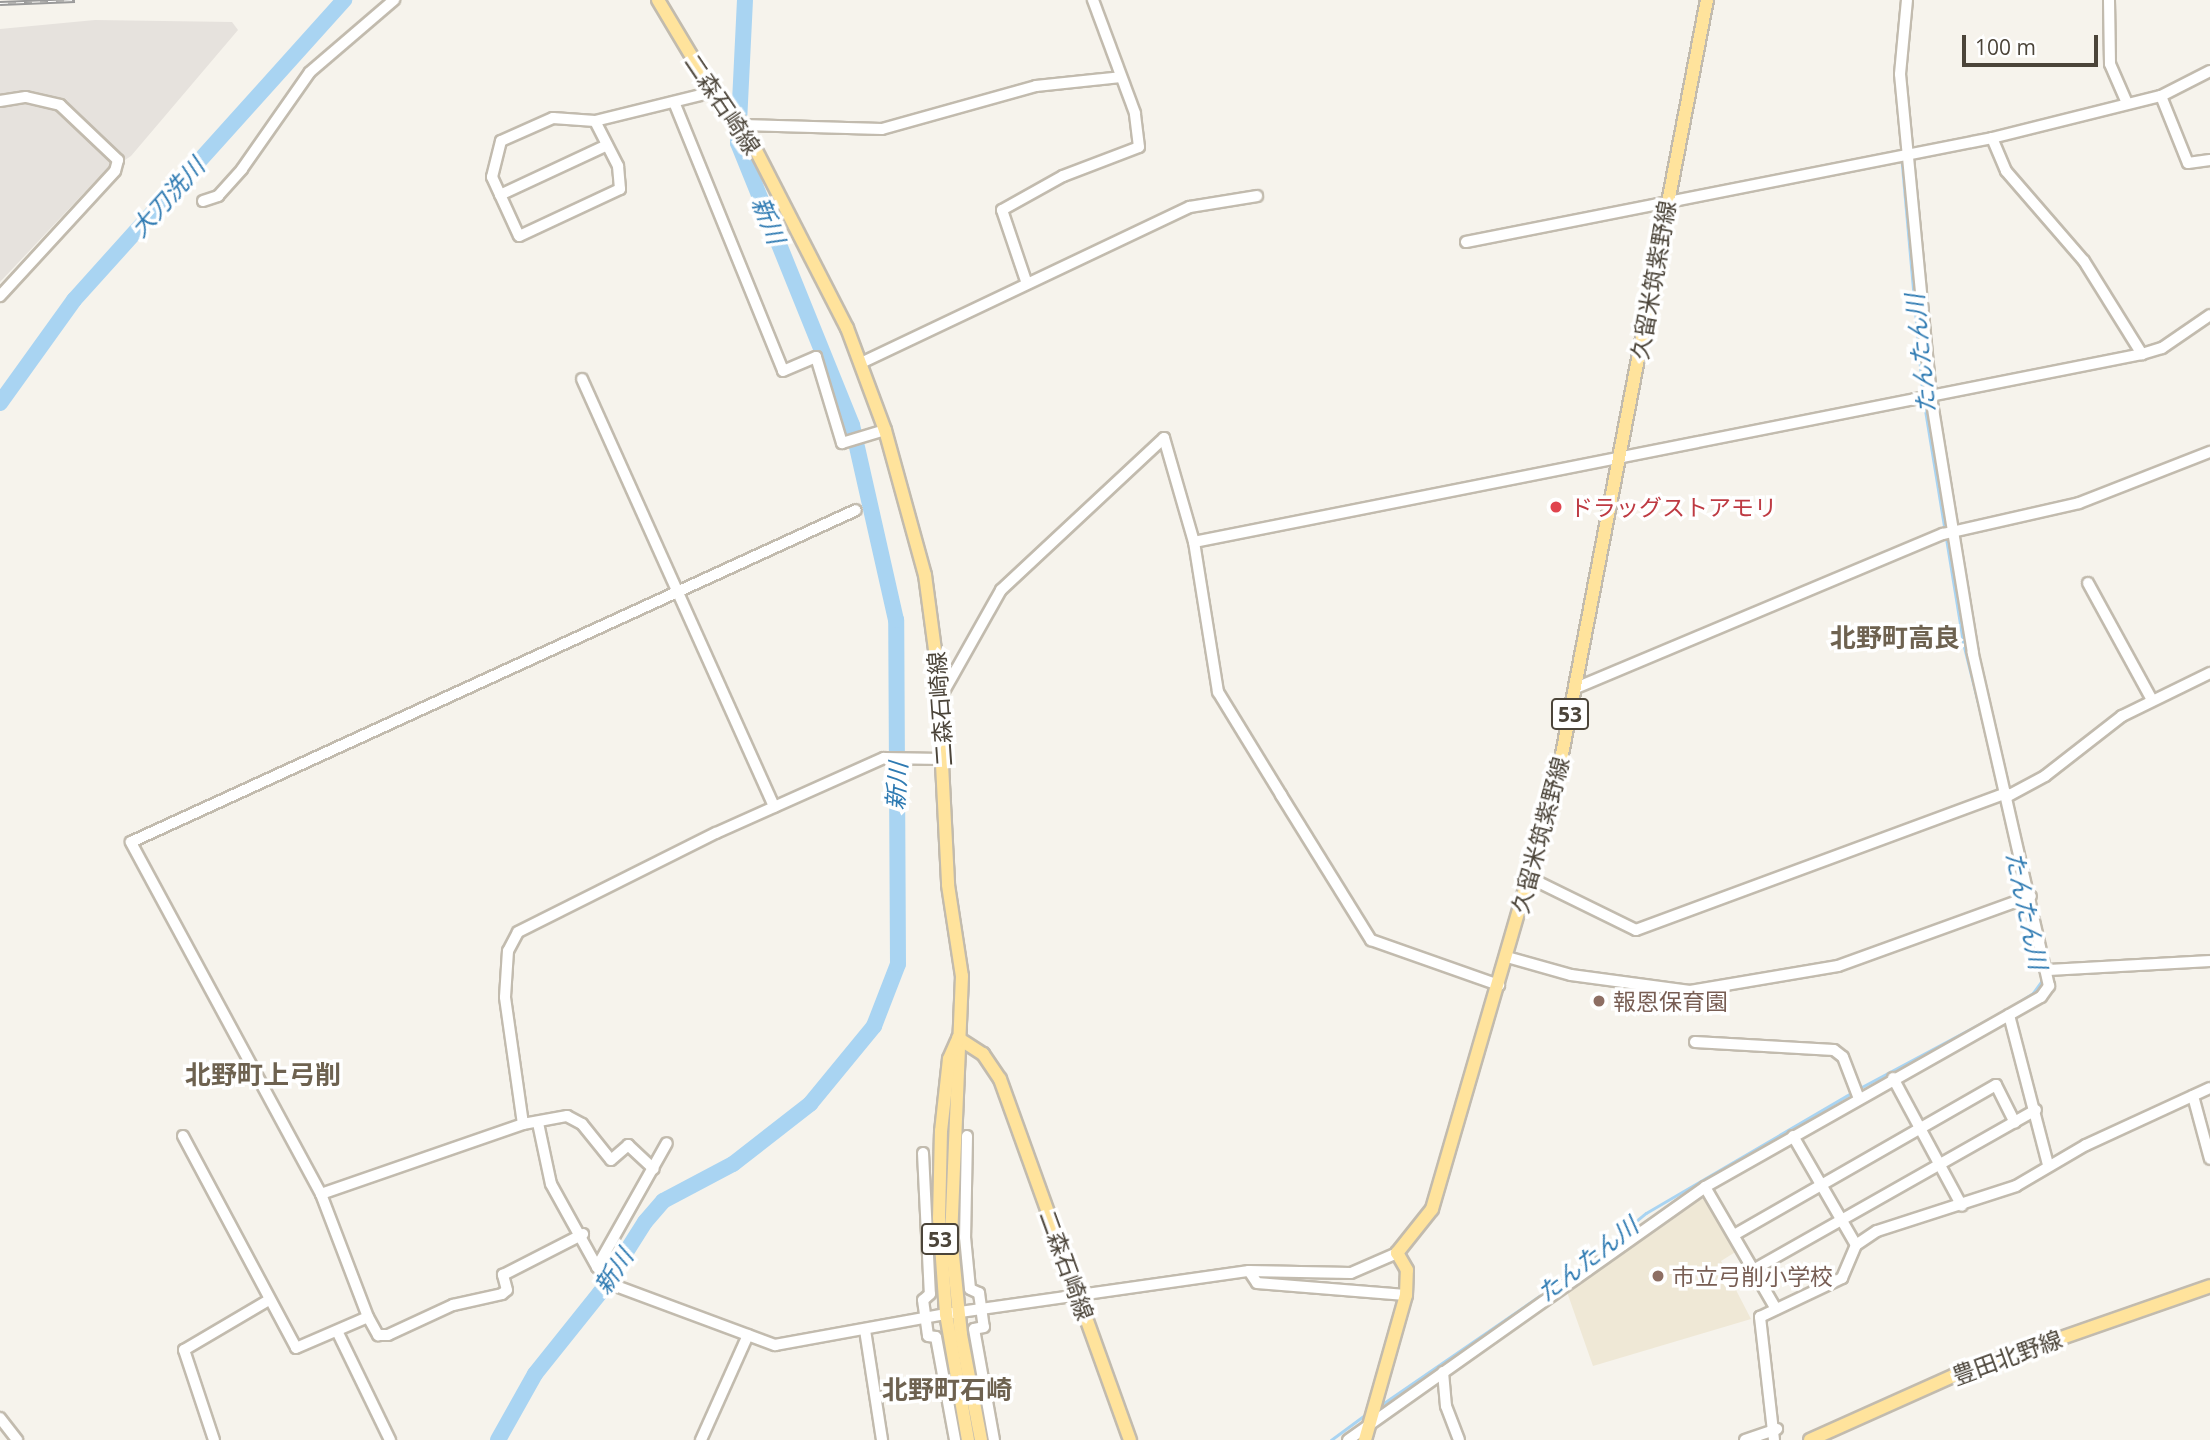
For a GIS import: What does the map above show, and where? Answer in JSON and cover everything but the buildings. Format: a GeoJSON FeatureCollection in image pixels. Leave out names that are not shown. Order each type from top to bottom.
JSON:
{"type":"FeatureCollection","features":[{"type":"Feature","properties":{"kind":"main road","name":"二森石崎線"},"geometry":{"type":"LineString","coordinates":[[658,0],[723,107],[743,125],[861,363],[885,430],[930,596],[943,759],[948,885],[962,976],[958,1038],[984,1054],[1000,1079],[1130,1440]]}},
{"type":"Feature","properties":{"kind":"main road","name":"久留米筑紫野線"},"geometry":{"type":"LineString","coordinates":[[1397,1253],[1432,1209],[1530,878],[1576,688],[1707,0]]}},
{"type":"Feature","properties":{"kind":"main road","name":"53"},"geometry":{"type":"LineString","coordinates":[[958,1038],[951,1189],[952,1314],[968,1440]]}},
{"type":"Feature","properties":{"kind":"main road"},"geometry":{"type":"LineString","coordinates":[[1365,1440],[1406,1294],[1407,1270],[1397,1253]]}},
{"type":"Feature","properties":{"kind":"main road","name":"豊田北野線"},"geometry":{"type":"LineString","coordinates":[[1810,1440],[1955,1375],[2210,1286]]}},
{"type":"Feature","properties":{"kind":"main road","name":"53"},"geometry":{"type":"LineString","coordinates":[[952,1314],[981,1440]]}},
{"type":"Feature","properties":{"kind":"street"},"geometry":{"type":"LineString","coordinates":[[203,201],[218,196],[242,169],[310,72],[394,0]]}},
{"type":"Feature","properties":{"kind":"street"},"geometry":{"type":"LineString","coordinates":[[1026,281],[1002,210],[1063,176],[1139,147],[1135,113],[1093,0]]}},
{"type":"Feature","properties":{"kind":"street"},"geometry":{"type":"LineString","coordinates":[[1348,1440],[1371,1421],[1706,1187],[1858,1096],[2009,1015],[2045,992],[2049,970],[1973,653],[1948,532],[1926,397],[1903,155],[1900,74],[1907,0]]}},
{"type":"Feature","properties":{"kind":"street"},"geometry":{"type":"LineString","coordinates":[[2109,0],[2110,64],[2127,103]]}},
{"type":"Feature","properties":{"kind":"street"},"geometry":{"type":"LineString","coordinates":[[1466,242],[1992,138],[2161,96],[2210,71]]}},
{"type":"Feature","properties":{"kind":"street"},"geometry":{"type":"LineString","coordinates":[[743,125],[882,129],[1037,86],[1121,77]]}},
{"type":"Feature","properties":{"kind":"street"},"geometry":{"type":"LineString","coordinates":[[595,121],[618,166],[620,189],[519,236],[492,177],[501,141],[553,118],[595,121],[713,92]]}},
{"type":"Feature","properties":{"kind":"street"},"geometry":{"type":"LineString","coordinates":[[2161,96],[2188,163],[2210,160]]}},
{"type":"Feature","properties":{"kind":"street"},"geometry":{"type":"LineString","coordinates":[[0,101],[33,97],[60,105],[118,160],[115,171],[0,296]]}},
{"type":"Feature","properties":{"kind":"street"},"geometry":{"type":"LineString","coordinates":[[674,102],[783,371],[816,357],[842,443],[885,430]]}},
{"type":"Feature","properties":{"kind":"street"},"geometry":{"type":"LineString","coordinates":[[1992,138],[2006,171],[2084,261],[2142,354]]}},
{"type":"Feature","properties":{"kind":"street"},"geometry":{"type":"LineString","coordinates":[[500,195],[607,145]]}},
{"type":"Feature","properties":{"kind":"street"},"geometry":{"type":"LineString","coordinates":[[861,363],[1026,281],[1189,206],[1257,196]]}},
{"type":"Feature","properties":{"kind":"street"},"geometry":{"type":"LineString","coordinates":[[1194,542],[2142,354],[2162,348],[2210,315]]}},
{"type":"Feature","properties":{"kind":"street"},"geometry":{"type":"LineString","coordinates":[[582,379],[774,807]]}},
{"type":"Feature","properties":{"kind":"street"},"geometry":{"type":"LineString","coordinates":[[939,700],[1001,590],[1164,438],[1194,542],[1218,692],[1371,940],[1499,985]]}},
{"type":"Feature","properties":{"kind":"street"},"geometry":{"type":"LineString","coordinates":[[1576,688],[1948,532],[2079,503],[2210,452]]}},
{"type":"Feature","properties":{"kind":"street"},"geometry":{"type":"LineString","coordinates":[[583,1234],[503,1275],[507,1290],[502,1294],[453,1305],[387,1335],[378,1335],[368,1317],[321,1194],[131,842],[675,590],[856,510]]}},
{"type":"Feature","properties":{"kind":"street"},"geometry":{"type":"LineString","coordinates":[[2088,583],[2152,700]]}},
{"type":"Feature","properties":{"kind":"street"},"geometry":{"type":"LineString","coordinates":[[1530,878],[1636,930],[2008,795],[2152,700],[2210,673]]}},
{"type":"Feature","properties":{"kind":"street"},"geometry":{"type":"LineString","coordinates":[[523,1124],[505,998],[511,940],[545,914],[884,758],[943,759]]}},
{"type":"Feature","properties":{"kind":"street"},"geometry":{"type":"LineString","coordinates":[[1507,957],[1571,975],[1690,991],[1838,966],[2031,896]]}},
{"type":"Feature","properties":{"kind":"street"},"geometry":{"type":"LineString","coordinates":[[2049,970],[2210,961]]}},
{"type":"Feature","properties":{"kind":"street"},"geometry":{"type":"LineString","coordinates":[[2009,1015],[2036,1110],[2048,1165]]}},
{"type":"Feature","properties":{"kind":"street"},"geometry":{"type":"LineString","coordinates":[[1695,1042],[1834,1050],[1843,1057],[1858,1096]]}},
{"type":"Feature","properties":{"kind":"street"},"geometry":{"type":"LineString","coordinates":[[1892,1078],[1962,1206]]}},
{"type":"Feature","properties":{"kind":"street"},"geometry":{"type":"LineString","coordinates":[[1734,1236],[1996,1085],[2015,1123]]}},
{"type":"Feature","properties":{"kind":"street"},"geometry":{"type":"LineString","coordinates":[[1774,1440],[1777,1429],[1760,1317],[1842,1278],[1856,1245],[1877,1231],[1962,1206],[2016,1186],[2048,1165],[2210,1088]]}},
{"type":"Feature","properties":{"kind":"street"},"geometry":{"type":"LineString","coordinates":[[2193,1096],[2210,1159]]}},
{"type":"Feature","properties":{"kind":"street"},"geometry":{"type":"LineString","coordinates":[[1753,1270],[1941,1167],[2036,1110]]}},
{"type":"Feature","properties":{"kind":"street"},"geometry":{"type":"LineString","coordinates":[[321,1194],[523,1124],[575,1118],[611,1160],[628,1145],[654,1169]]}},
{"type":"Feature","properties":{"kind":"street"},"geometry":{"type":"LineString","coordinates":[[537,1123],[551,1184],[583,1234],[597,1267],[616,1286],[775,1345],[981,1309],[1250,1271],[1351,1273],[1397,1253]]}},
{"type":"Feature","properties":{"kind":"street"},"geometry":{"type":"LineString","coordinates":[[183,1136],[296,1348],[338,1334],[368,1317]]}},
{"type":"Feature","properties":{"kind":"street"},"geometry":{"type":"LineString","coordinates":[[967,1136],[965,1237],[970,1289],[979,1293],[984,1327],[974,1329],[994,1440]]}},
{"type":"Feature","properties":{"kind":"street"},"geometry":{"type":"LineString","coordinates":[[1793,1136],[1844,1220],[1856,1245]]}},
{"type":"Feature","properties":{"kind":"street"},"geometry":{"type":"LineString","coordinates":[[597,1267],[667,1143]]}},
{"type":"Feature","properties":{"kind":"street"},"geometry":{"type":"LineString","coordinates":[[923,1153],[930,1294],[923,1300],[928,1336],[936,1337],[955,1440]]}},
{"type":"Feature","properties":{"kind":"street"},"geometry":{"type":"LineString","coordinates":[[1706,1187],[1776,1310]]}},
{"type":"Feature","properties":{"kind":"street"},"geometry":{"type":"LineString","coordinates":[[1250,1271],[1257,1283],[1406,1294]]}},
{"type":"Feature","properties":{"kind":"street"},"geometry":{"type":"LineString","coordinates":[[214,1440],[184,1350],[269,1300]]}},
{"type":"Feature","properties":{"kind":"street"},"geometry":{"type":"LineString","coordinates":[[865,1330],[882,1440]]}},
{"type":"Feature","properties":{"kind":"street"},"geometry":{"type":"LineString","coordinates":[[338,1334],[390,1440]]}},
{"type":"Feature","properties":{"kind":"street"},"geometry":{"type":"LineString","coordinates":[[701,1440],[748,1335]]}},
{"type":"Feature","properties":{"kind":"street"},"geometry":{"type":"LineString","coordinates":[[1443,1371],[1446,1406],[1459,1440]]}},
{"type":"Feature","properties":{"kind":"street"},"geometry":{"type":"LineString","coordinates":[[0,1418],[17,1440]]}},
{"type":"Feature","properties":{"kind":"street"},"geometry":{"type":"LineString","coordinates":[[1745,1440],[1777,1429]]}},
{"type":"Feature","properties":{"kind":"shaded area"},"geometry":{"type":"Polygon","coordinates":[[[95,20],[232,22],[238,30],[131,156],[98,178],[0,282],[0,29],[95,20]]]}},
{"type":"Feature","properties":{"kind":"shaded area","name":"市立弓削小学校"},"geometry":{"type":"Polygon","coordinates":[[[1706,1195],[1737,1251],[1721,1261],[1751,1319],[1593,1366],[1567,1292],[1634,1240],[1706,1195]]]}},
{"type":"Feature","properties":{"kind":"waterway","name":"大刀洗川"},"geometry":{"type":"LineString","coordinates":[[0,403],[74,300],[344,0]]}},
{"type":"Feature","properties":{"kind":"waterway","name":"新川"},"geometry":{"type":"LineString","coordinates":[[498,1440],[535,1374],[600,1293],[645,1222],[663,1201],[733,1164],[810,1104],[874,1026],[898,964],[896,620],[852,425],[738,143],[745,0]]}},
{"type":"Feature","properties":{"kind":"waterway","name":"たんたん川"},"geometry":{"type":"LineString","coordinates":[[1902,0],[1895,74],[1902,153]]}},
{"type":"Feature","properties":{"kind":"waterway","name":"たんたん川"},"geometry":{"type":"LineString","coordinates":[[1902,160],[1923,394]]}},
{"type":"Feature","properties":{"kind":"waterway","name":"たんたん川"},"geometry":{"type":"LineString","coordinates":[[1924,401],[1964,645],[1989,745]]}},
{"type":"Feature","properties":{"kind":"waterway","name":"たんたん川"},"geometry":{"type":"LineString","coordinates":[[1858,1089],[2006,1010],[2033,993],[2043,979]]}},
{"type":"Feature","properties":{"kind":"waterway","name":"たんたん川"},"geometry":{"type":"LineString","coordinates":[[1378,1407],[1577,1270],[1646,1213],[1853,1092]]}},
{"type":"Feature","properties":{"kind":"waterway","name":"たんたん川"},"geometry":{"type":"LineString","coordinates":[[1331,1440],[1369,1412]]}},
{"type":"Feature","properties":{"kind":"railway"},"geometry":{"type":"LineString","coordinates":[[0,3],[75,0]]}},
{"type":"Feature","properties":{"kind":"place","name":"ドラッグストアモリ"},"geometry":{"type":"Point","coordinates":[1556,507]}},
{"type":"Feature","properties":{"kind":"place","name":"報恩保育園"},"geometry":{"type":"Point","coordinates":[1599,1001]}},
{"type":"Feature","properties":{"kind":"place","name":"市立弓削小学校"},"geometry":{"type":"Point","coordinates":[1658,1276]}},
{"type":"Feature","properties":{"kind":"district","name":"北野町高良"},"geometry":{"type":"Point","coordinates":[1895,638]}},
{"type":"Feature","properties":{"kind":"district","name":"北野町上弓削"},"geometry":{"type":"Point","coordinates":[263,1075]}},
{"type":"Feature","properties":{"kind":"district","name":"北野町石崎"},"geometry":{"type":"Point","coordinates":[947,1390]}}]}
